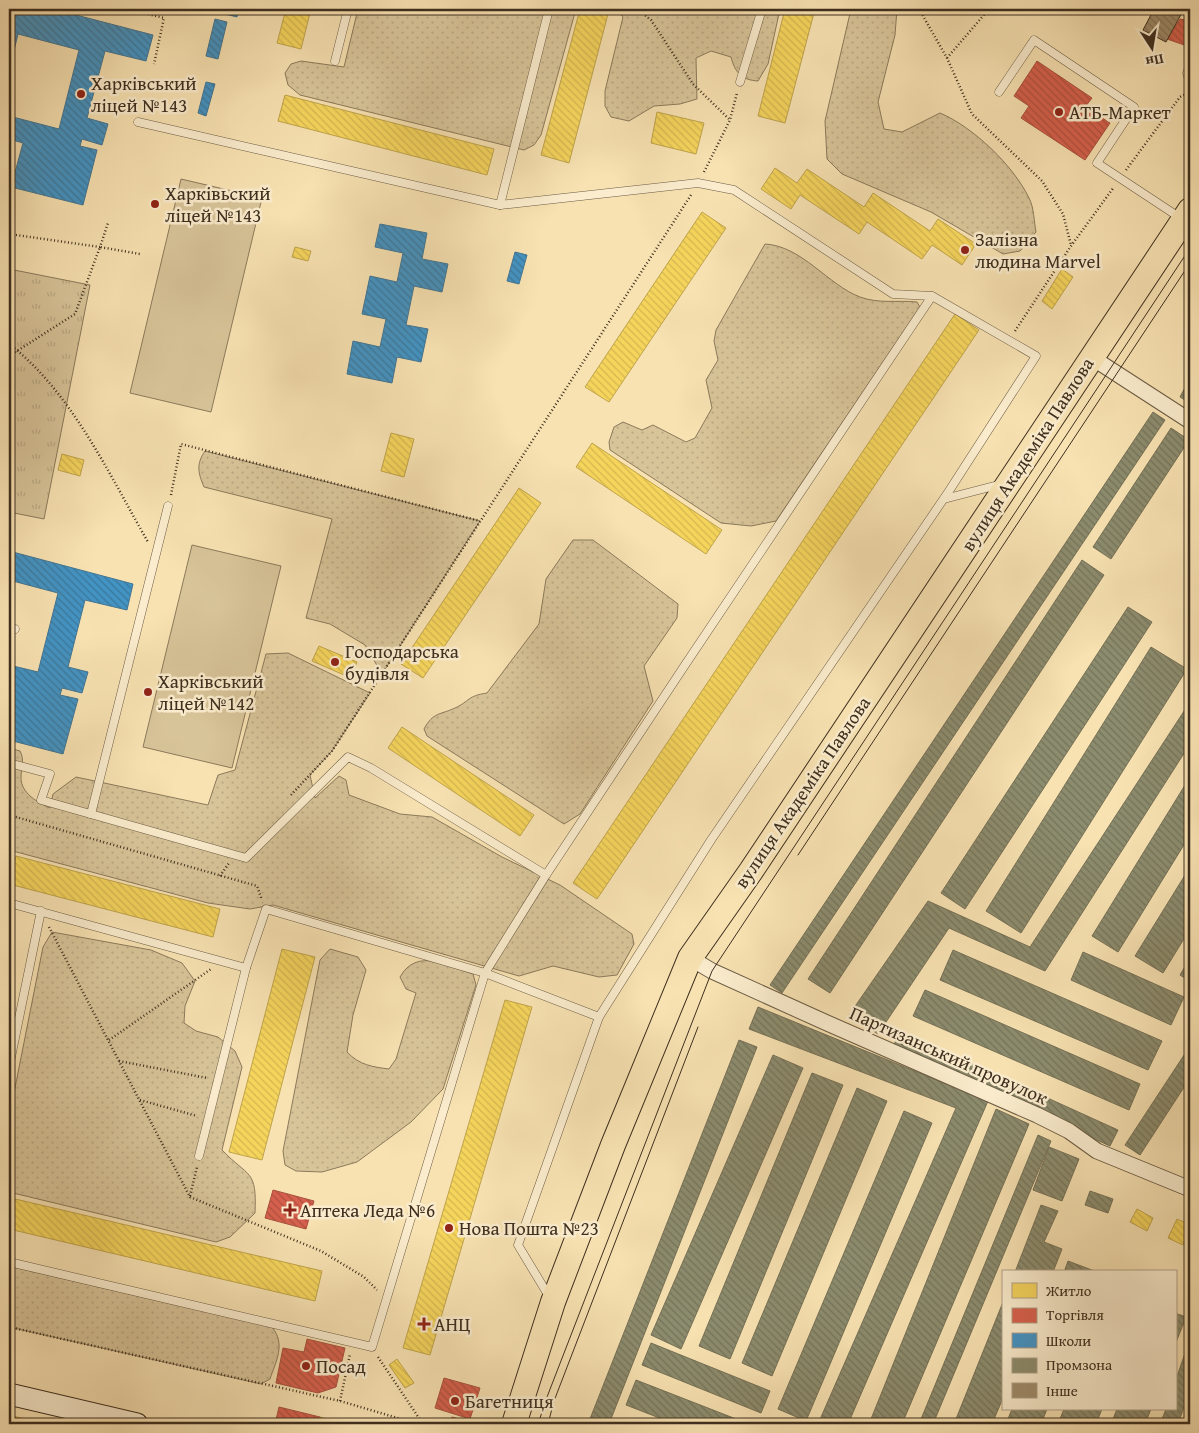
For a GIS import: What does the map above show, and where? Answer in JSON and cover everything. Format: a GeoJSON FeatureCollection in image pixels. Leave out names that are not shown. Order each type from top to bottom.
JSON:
{"type":"FeatureCollection","features":[{"type":"Feature","properties":{"kind":"main road","name":"вулиця Академіка Павлова"},"geometry":{"type":"LineString","coordinates":[[514,1424],[553,1302],[613,1144],[690,958],[751,871],[1187,215]]}},
{"type":"Feature","properties":{"kind":"street"},"geometry":{"type":"LineString","coordinates":[[1091,357],[1190,421]]}},
{"type":"Feature","properties":{"kind":"street","name":"Партизанський провулок"},"geometry":{"type":"LineString","coordinates":[[690,958],[712,971],[809,1015],[1037,1115],[1069,1132],[1097,1151],[1190,1189]]}},
{"type":"Feature","properties":{"kind":"street"},"geometry":{"type":"LineString","coordinates":[[9,1394],[137,1424]]}},
{"type":"Feature","properties":{"kind":"lane"},"geometry":{"type":"LineString","coordinates":[[335,61],[348,9]]}},
{"type":"Feature","properties":{"kind":"lane"},"geometry":{"type":"LineString","coordinates":[[500,205],[550,9]]}},
{"type":"Feature","properties":{"kind":"lane"},"geometry":{"type":"LineString","coordinates":[[740,82],[762,9]]}},
{"type":"Feature","properties":{"kind":"lane"},"geometry":{"type":"LineString","coordinates":[[999,92],[1034,40],[1134,107],[1097,163],[1120,179],[1187,215]]}},
{"type":"Feature","properties":{"kind":"lane"},"geometry":{"type":"LineString","coordinates":[[1190,66],[1187,73],[1190,82]]}},
{"type":"Feature","properties":{"kind":"lane"},"geometry":{"type":"LineString","coordinates":[[138,122],[500,205],[698,183],[734,190],[893,294],[932,296],[1036,356],[944,499],[711,840],[599,1017],[518,1245],[553,1302]]}},
{"type":"Feature","properties":{"kind":"lane"},"geometry":{"type":"LineString","coordinates":[[9,1262],[372,1348],[485,973],[546,875],[932,296]]}},
{"type":"Feature","properties":{"kind":"lane"},"geometry":{"type":"LineString","coordinates":[[944,499],[1008,482]]}},
{"type":"Feature","properties":{"kind":"lane"},"geometry":{"type":"LineString","coordinates":[[91,814],[168,506]]}},
{"type":"Feature","properties":{"kind":"lane"},"geometry":{"type":"LineString","coordinates":[[9,762],[50,774],[42,800],[246,858],[348,757],[372,768],[546,875]]}},
{"type":"Feature","properties":{"kind":"lane"},"geometry":{"type":"LineString","coordinates":[[9,903],[246,968]]}},
{"type":"Feature","properties":{"kind":"lane"},"geometry":{"type":"LineString","coordinates":[[199,1156],[246,968],[266,909],[485,973],[599,1017]]}},
{"type":"Feature","properties":{"kind":"lane"},"geometry":{"type":"LineString","coordinates":[[9,1067],[41,911]]}},
{"type":"Feature","properties":{"kind":"path"},"geometry":{"type":"LineString","coordinates":[[128,9],[164,18],[154,64]]}},
{"type":"Feature","properties":{"kind":"path"},"geometry":{"type":"LineString","coordinates":[[637,9],[651,20],[693,84],[730,120]]}},
{"type":"Feature","properties":{"kind":"path"},"geometry":{"type":"LineString","coordinates":[[919,9],[947,58],[972,114],[1042,181],[1063,214],[1071,246]]}},
{"type":"Feature","properties":{"kind":"path"},"geometry":{"type":"LineString","coordinates":[[947,58],[989,9]]}},
{"type":"Feature","properties":{"kind":"path"},"geometry":{"type":"LineString","coordinates":[[290,797],[332,751],[698,183],[730,120],[740,82]]}},
{"type":"Feature","properties":{"kind":"path"},"geometry":{"type":"LineString","coordinates":[[1009,340],[1071,246],[1180,97],[1190,92]]}},
{"type":"Feature","properties":{"kind":"path"},"geometry":{"type":"LineString","coordinates":[[9,356],[75,314],[108,223]]}},
{"type":"Feature","properties":{"kind":"path"},"geometry":{"type":"LineString","coordinates":[[9,234],[140,254]]}},
{"type":"Feature","properties":{"kind":"path"},"geometry":{"type":"LineString","coordinates":[[9,344],[78,419],[156,556]]}},
{"type":"Feature","properties":{"kind":"path"},"geometry":{"type":"LineString","coordinates":[[168,506],[181,444],[480,521]]}},
{"type":"Feature","properties":{"kind":"path"},"geometry":{"type":"LineString","coordinates":[[9,815],[258,886]]}},
{"type":"Feature","properties":{"kind":"path"},"geometry":{"type":"LineString","coordinates":[[220,876],[235,855]]}},
{"type":"Feature","properties":{"kind":"path"},"geometry":{"type":"LineString","coordinates":[[41,911],[190,1197],[321,1252],[364,1277],[387,1300]]}},
{"type":"Feature","properties":{"kind":"path"},"geometry":{"type":"LineString","coordinates":[[108,1041],[223,961]]}},
{"type":"Feature","properties":{"kind":"path"},"geometry":{"type":"LineString","coordinates":[[119,1061],[218,1080]]}},
{"type":"Feature","properties":{"kind":"path"},"geometry":{"type":"LineString","coordinates":[[139,1100],[208,1120]]}},
{"type":"Feature","properties":{"kind":"path"},"geometry":{"type":"LineString","coordinates":[[190,1197],[199,1156]]}},
{"type":"Feature","properties":{"kind":"path"},"geometry":{"type":"LineString","coordinates":[[9,1327],[340,1401],[409,1423],[418,1424]]}},
{"type":"Feature","properties":{"kind":"path"},"geometry":{"type":"LineString","coordinates":[[340,1401],[353,1342]]}},
{"type":"Feature","properties":{"kind":"path"},"geometry":{"type":"LineString","coordinates":[[372,1348],[423,1424]]}},
{"type":"Feature","properties":{"kind":"green space"},"geometry":{"type":"Polygon","coordinates":[[[358,9],[576,9],[541,135],[534,145],[524,150],[300,95],[288,85],[285,73],[291,64],[301,61],[344,67],[358,9]]]}},
{"type":"Feature","properties":{"kind":"green space"},"geometry":{"type":"Polygon","coordinates":[[[615,9],[780,9],[768,64],[758,81],[740,75],[731,57],[711,51],[696,58],[697,99],[680,104],[654,106],[629,121],[611,117],[605,106],[605,91],[623,17],[615,9]]]}},
{"type":"Feature","properties":{"kind":"green space"},"geometry":{"type":"Polygon","coordinates":[[[851,9],[897,9],[895,35],[878,102],[884,129],[902,132],[940,113],[953,119],[991,148],[1022,185],[1032,206],[1036,232],[1020,251],[1003,254],[931,212],[842,174],[827,159],[825,121],[851,9]]]}},
{"type":"Feature","properties":{"kind":"green space"},"geometry":{"type":"Polygon","coordinates":[[[181,179],[262,198],[211,412],[130,393],[181,179]]]}},
{"type":"Feature","properties":{"kind":"green space"},"geometry":{"type":"Polygon","coordinates":[[[765,244],[791,251],[837,284],[860,297],[881,301],[917,302],[920,307],[776,521],[751,526],[721,523],[610,450],[609,442],[614,427],[623,422],[642,430],[653,425],[686,442],[695,438],[712,408],[706,380],[718,360],[714,341],[716,330],[765,244]]]}},
{"type":"Feature","properties":{"kind":"green space"},"geometry":{"type":"Polygon","coordinates":[[[9,269],[90,285],[44,519],[9,512],[9,269]]]}},
{"type":"Feature","properties":{"kind":"green space"},"geometry":{"type":"Polygon","coordinates":[[[205,451],[480,521],[382,674],[365,645],[330,624],[306,618],[332,519],[204,487],[200,477],[199,464],[205,451]]]}},
{"type":"Feature","properties":{"kind":"green space"},"geometry":{"type":"Polygon","coordinates":[[[573,540],[593,540],[678,604],[677,618],[644,666],[653,701],[580,814],[564,824],[427,736],[424,729],[437,715],[455,708],[472,697],[487,693],[539,624],[546,579],[573,540]]]}},
{"type":"Feature","properties":{"kind":"green space"},"geometry":{"type":"Polygon","coordinates":[[[192,545],[281,566],[232,768],[143,747],[192,545]]]}},
{"type":"Feature","properties":{"kind":"green space"},"geometry":{"type":"Polygon","coordinates":[[[288,653],[370,693],[332,751],[310,775],[315,798],[339,776],[346,780],[349,795],[400,814],[432,817],[502,857],[560,885],[632,934],[634,944],[617,975],[599,977],[553,966],[519,976],[273,905],[250,909],[208,903],[9,850],[9,748],[20,751],[23,761],[21,778],[27,793],[50,808],[53,794],[76,777],[208,805],[218,775],[235,770],[266,654],[288,653]]]}},
{"type":"Feature","properties":{"kind":"green space"},"geometry":{"type":"Polygon","coordinates":[[[52,932],[151,950],[182,963],[195,981],[185,1006],[184,1023],[196,1031],[218,1037],[235,1051],[242,1067],[222,1150],[253,1181],[255,1213],[230,1237],[216,1242],[9,1192],[9,1118],[43,947],[52,932]]]}},
{"type":"Feature","properties":{"kind":"green space"},"geometry":{"type":"Polygon","coordinates":[[[330,949],[358,957],[366,970],[353,1015],[347,1052],[361,1063],[372,1066],[389,1069],[396,1059],[416,993],[406,989],[400,977],[407,968],[415,963],[433,961],[473,974],[476,985],[443,1089],[411,1122],[357,1162],[322,1172],[296,1171],[285,1165],[283,1151],[320,960],[330,949]]]}},
{"type":"Feature","properties":{"kind":"green space"},"geometry":{"type":"Polygon","coordinates":[[[9,1266],[272,1327],[276,1333],[279,1346],[270,1379],[261,1384],[9,1327],[9,1266]]]}},
{"type":"Feature","properties":{"kind":"building: Житло"},"geometry":{"type":"Polygon","coordinates":[[[286,9],[311,9],[301,49],[277,43],[286,9]]]}},
{"type":"Feature","properties":{"kind":"building: Житло"},"geometry":{"type":"Polygon","coordinates":[[[580,9],[609,10],[569,163],[541,155],[580,9]]]}},
{"type":"Feature","properties":{"kind":"building: Житло"},"geometry":{"type":"Polygon","coordinates":[[[785,9],[815,9],[785,123],[758,116],[785,9]]]}},
{"type":"Feature","properties":{"kind":"building: Житло"},"geometry":{"type":"Polygon","coordinates":[[[285,95],[494,149],[487,175],[278,121],[285,95]]]}},
{"type":"Feature","properties":{"kind":"building: Житло"},"geometry":{"type":"Polygon","coordinates":[[[657,112],[704,123],[696,154],[651,143],[657,112]]]}},
{"type":"Feature","properties":{"kind":"building: Житло"},"geometry":{"type":"Polygon","coordinates":[[[775,168],[797,183],[807,169],[864,207],[873,193],[930,231],[938,219],[976,244],[962,265],[932,245],[922,259],[867,222],[859,234],[800,195],[791,209],[761,189],[775,168]]]}},
{"type":"Feature","properties":{"kind":"building: Житло"},"geometry":{"type":"Polygon","coordinates":[[[702,212],[726,228],[609,402],[585,387],[702,212]]]}},
{"type":"Feature","properties":{"kind":"building: Житло"},"geometry":{"type":"Polygon","coordinates":[[[295,247],[311,251],[308,261],[292,257],[295,247]]]}},
{"type":"Feature","properties":{"kind":"building: Житло"},"geometry":{"type":"Polygon","coordinates":[[[1062,269],[1073,277],[1052,309],[1042,301],[1062,269]]]}},
{"type":"Feature","properties":{"kind":"building: Житло"},"geometry":{"type":"Polygon","coordinates":[[[955,314],[979,330],[597,899],[573,883],[955,314]]]}},
{"type":"Feature","properties":{"kind":"building: Житло"},"geometry":{"type":"Polygon","coordinates":[[[391,433],[414,439],[404,477],[381,471],[391,433]]]}},
{"type":"Feature","properties":{"kind":"building: Житло"},"geometry":{"type":"Polygon","coordinates":[[[592,443],[722,530],[706,554],[576,467],[592,443]]]}},
{"type":"Feature","properties":{"kind":"building: Житло"},"geometry":{"type":"Polygon","coordinates":[[[62,454],[84,460],[80,476],[58,470],[62,454]]]}},
{"type":"Feature","properties":{"kind":"building: Житло"},"geometry":{"type":"Polygon","coordinates":[[[519,488],[541,503],[423,678],[401,664],[519,488]]]}},
{"type":"Feature","properties":{"kind":"building: Житло","name":"Господарська будівля"},"geometry":{"type":"Polygon","coordinates":[[[319,646],[357,662],[351,678],[312,661],[319,646]]]}},
{"type":"Feature","properties":{"kind":"building: Житло"},"geometry":{"type":"Polygon","coordinates":[[[402,727],[534,815],[520,836],[388,748],[402,727]]]}},
{"type":"Feature","properties":{"kind":"building: Житло"},"geometry":{"type":"Polygon","coordinates":[[[16,856],[220,909],[213,937],[9,884],[16,856]]]}},
{"type":"Feature","properties":{"kind":"building: Житло"},"geometry":{"type":"Polygon","coordinates":[[[282,949],[315,957],[262,1160],[229,1152],[282,949]]]}},
{"type":"Feature","properties":{"kind":"building: Житло"},"geometry":{"type":"Polygon","coordinates":[[[505,1000],[532,1007],[430,1355],[403,1348],[505,1000]]]}},
{"type":"Feature","properties":{"kind":"building: Житло"},"geometry":{"type":"Polygon","coordinates":[[[11,1198],[322,1271],[315,1301],[9,1229],[11,1198]]]}},
{"type":"Feature","properties":{"kind":"building: Житло"},"geometry":{"type":"Polygon","coordinates":[[[1137,1209],[1153,1218],[1147,1231],[1130,1222],[1137,1209]]]}},
{"type":"Feature","properties":{"kind":"building: Житло"},"geometry":{"type":"Polygon","coordinates":[[[1177,1219],[1190,1225],[1183,1245],[1168,1238],[1177,1219]]]}},
{"type":"Feature","properties":{"kind":"building: Житло"},"geometry":{"type":"Polygon","coordinates":[[[397,1359],[414,1383],[405,1388],[389,1365],[397,1359]]]}},
{"type":"Feature","properties":{"kind":"building: Житло"},"geometry":{"type":"Polygon","coordinates":[[[9,1415],[45,1424],[9,1424],[9,1415]]]}},
{"type":"Feature","properties":{"kind":"building: Житло"},"geometry":{"type":"Polygon","coordinates":[[[320,1417],[335,1421],[334,1424],[319,1424],[320,1417]]]}},
{"type":"Feature","properties":{"kind":"building: Торгівля"},"geometry":{"type":"Polygon","coordinates":[[[1180,19],[1190,21],[1190,47],[1167,39],[1180,19]]]}},
{"type":"Feature","properties":{"kind":"building: Торгівля","name":"АТБ-Маркет"},"geometry":{"type":"Polygon","coordinates":[[[1037,61],[1092,98],[1085,107],[1110,123],[1085,160],[1021,118],[1029,106],[1014,96],[1037,61]]]}},
{"type":"Feature","properties":{"kind":"building: Торгівля","name":"Аптека Леда №6"},"geometry":{"type":"Polygon","coordinates":[[[273,1190],[314,1201],[306,1229],[265,1218],[273,1190]]]}},
{"type":"Feature","properties":{"kind":"building: Торгівля"},"geometry":{"type":"Polygon","coordinates":[[[307,1339],[345,1348],[336,1387],[318,1393],[276,1383],[283,1348],[304,1352],[307,1339]]]}},
{"type":"Feature","properties":{"kind":"building: Торгівля"},"geometry":{"type":"Polygon","coordinates":[[[444,1378],[480,1388],[470,1419],[435,1408],[444,1378]]]}},
{"type":"Feature","properties":{"kind":"building: Торгівля"},"geometry":{"type":"Polygon","coordinates":[[[279,1407],[320,1417],[319,1424],[275,1424],[279,1407]]]}},
{"type":"Feature","properties":{"kind":"building: Торгівля"},"geometry":{"type":"Polygon","coordinates":[[[452,1417],[469,1422],[469,1424],[450,1424],[452,1417]]]}},
{"type":"Feature","properties":{"kind":"building: Школи","name":"Харківський ліцей №143"},"geometry":{"type":"Polygon","coordinates":[[[9,9],[53,9],[153,35],[146,61],[105,51],[87,118],[108,124],[102,145],[82,139],[80,146],[97,150],[83,205],[11,187],[23,143],[9,139],[9,116],[59,129],[79,50],[18,34],[9,71],[9,9]]]}},
{"type":"Feature","properties":{"kind":"building: Школи"},"geometry":{"type":"Polygon","coordinates":[[[222,9],[239,9],[237,17],[221,13],[222,9]]]}},
{"type":"Feature","properties":{"kind":"building: Школи"},"geometry":{"type":"Polygon","coordinates":[[[215,19],[227,22],[218,59],[206,56],[215,19]]]}},
{"type":"Feature","properties":{"kind":"building: Школи"},"geometry":{"type":"Polygon","coordinates":[[[206,82],[215,84],[206,116],[198,113],[206,82]]]}},
{"type":"Feature","properties":{"kind":"building: Школи"},"geometry":{"type":"Polygon","coordinates":[[[380,224],[427,233],[422,259],[448,264],[442,292],[414,286],[406,325],[428,329],[421,362],[397,357],[392,383],[347,374],[353,341],[380,347],[386,319],[362,314],[370,276],[397,282],[403,253],[375,247],[380,224]]]}},
{"type":"Feature","properties":{"kind":"building: Школи"},"geometry":{"type":"Polygon","coordinates":[[[515,252],[527,255],[519,284],[507,281],[515,252]]]}},
{"type":"Feature","properties":{"kind":"building: Школи"},"geometry":{"type":"Polygon","coordinates":[[[9,551],[133,584],[127,610],[85,600],[68,667],[88,672],[82,693],[62,688],[60,695],[78,699],[63,754],[9,740],[9,665],[38,672],[58,593],[9,580],[9,551]]]}},
{"type":"Feature","properties":{"kind":"building: Промзона"},"geometry":{"type":"Polygon","coordinates":[[[1190,381],[1190,403],[1180,397],[1190,381]]]}},
{"type":"Feature","properties":{"kind":"building: Промзона"},"geometry":{"type":"Polygon","coordinates":[[[1153,412],[1165,420],[782,993],[770,985],[1153,412]]]}},
{"type":"Feature","properties":{"kind":"building: Промзона"},"geometry":{"type":"Polygon","coordinates":[[[1171,428],[1189,440],[1111,559],[1093,547],[1171,428]]]}},
{"type":"Feature","properties":{"kind":"building: Промзона"},"geometry":{"type":"Polygon","coordinates":[[[1082,560],[1104,575],[830,993],[808,979],[1082,560]]]}},
{"type":"Feature","properties":{"kind":"building: Промзона"},"geometry":{"type":"Polygon","coordinates":[[[1128,607],[1152,622],[965,909],[941,893],[1128,607]]]}},
{"type":"Feature","properties":{"kind":"building: Промзона"},"geometry":{"type":"Polygon","coordinates":[[[1151,647],[1187,669],[1021,933],[986,911],[1151,647]]]}},
{"type":"Feature","properties":{"kind":"building: Промзона"},"geometry":{"type":"Polygon","coordinates":[[[1190,702],[1190,744],[1045,971],[949,928],[878,1034],[849,1015],[928,901],[1030,947],[1190,702]]]}},
{"type":"Feature","properties":{"kind":"building: Промзона"},"geometry":{"type":"Polygon","coordinates":[[[1190,777],[1190,835],[1118,952],[1092,936],[1190,777]]]}},
{"type":"Feature","properties":{"kind":"building: Промзона"},"geometry":{"type":"Polygon","coordinates":[[[1190,867],[1190,929],[1163,973],[1135,956],[1190,867]]]}},
{"type":"Feature","properties":{"kind":"building: Промзона"},"geometry":{"type":"Polygon","coordinates":[[[953,950],[1162,1041],[1148,1070],[940,980],[953,950]]]}},
{"type":"Feature","properties":{"kind":"building: Промзона"},"geometry":{"type":"Polygon","coordinates":[[[1083,952],[1184,997],[1171,1025],[1071,980],[1083,952]]]}},
{"type":"Feature","properties":{"kind":"building: Промзона"},"geometry":{"type":"Polygon","coordinates":[[[1190,958],[1190,981],[1180,975],[1190,958]]]}},
{"type":"Feature","properties":{"kind":"building: Промзона"},"geometry":{"type":"Polygon","coordinates":[[[925,990],[1140,1084],[1129,1110],[913,1016],[925,990]]]}},
{"type":"Feature","properties":{"kind":"building: Промзона"},"geometry":{"type":"Polygon","coordinates":[[[758,1007],[988,1101],[848,1424],[818,1424],[956,1108],[749,1029],[758,1007]]]}},
{"type":"Feature","properties":{"kind":"building: Промзона"},"geometry":{"type":"Polygon","coordinates":[[[900,1031],[1118,1130],[1110,1146],[893,1047],[900,1031]]]}},
{"type":"Feature","properties":{"kind":"building: Промзона"},"geometry":{"type":"Polygon","coordinates":[[[739,1040],[757,1047],[609,1424],[588,1424],[739,1040]]]}},
{"type":"Feature","properties":{"kind":"building: Промзона"},"geometry":{"type":"Polygon","coordinates":[[[1190,1046],[1190,1078],[1140,1155],[1125,1145],[1190,1046]]]}},
{"type":"Feature","properties":{"kind":"building: Промзона"},"geometry":{"type":"Polygon","coordinates":[[[773,1055],[803,1068],[681,1349],[651,1335],[773,1055]]]}},
{"type":"Feature","properties":{"kind":"building: Промзона"},"geometry":{"type":"Polygon","coordinates":[[[812,1073],[843,1085],[730,1359],[699,1346],[812,1073]]]}},
{"type":"Feature","properties":{"kind":"building: Промзона"},"geometry":{"type":"Polygon","coordinates":[[[857,1088],[887,1101],[772,1376],[742,1363],[857,1088]]]}},
{"type":"Feature","properties":{"kind":"building: Промзона"},"geometry":{"type":"Polygon","coordinates":[[[996,1109],[1029,1124],[902,1424],[869,1424],[996,1109]]]}},
{"type":"Feature","properties":{"kind":"building: Промзона"},"geometry":{"type":"Polygon","coordinates":[[[904,1111],[932,1123],[806,1421],[778,1409],[904,1111]]]}},
{"type":"Feature","properties":{"kind":"building: Промзона"},"geometry":{"type":"Polygon","coordinates":[[[1038,1135],[1051,1141],[933,1424],[919,1424],[1038,1135]]]}},
{"type":"Feature","properties":{"kind":"building: Промзона"},"geometry":{"type":"Polygon","coordinates":[[[1049,1147],[1079,1159],[1062,1201],[1033,1190],[1049,1147]]]}},
{"type":"Feature","properties":{"kind":"building: Промзона"},"geometry":{"type":"Polygon","coordinates":[[[1090,1191],[1113,1199],[1108,1213],[1085,1205],[1090,1191]]]}},
{"type":"Feature","properties":{"kind":"building: Промзона"},"geometry":{"type":"Polygon","coordinates":[[[1041,1205],[1058,1211],[1044,1242],[1062,1249],[1054,1270],[1016,1270],[1041,1205]]]}},
{"type":"Feature","properties":{"kind":"building: Промзона"},"geometry":{"type":"Polygon","coordinates":[[[1068,1261],[1092,1270],[1065,1270],[1068,1261]]]}},
{"type":"Feature","properties":{"kind":"building: Промзона"},"geometry":{"type":"Polygon","coordinates":[[[1002,1304],[1002,1400],[992,1424],[954,1424],[1002,1304]]]}},
{"type":"Feature","properties":{"kind":"building: Промзона"},"geometry":{"type":"Polygon","coordinates":[[[1176,1313],[1186,1317],[1176,1342],[1176,1313]]]}},
{"type":"Feature","properties":{"kind":"building: Промзона"},"geometry":{"type":"Polygon","coordinates":[[[1190,1339],[1190,1390],[1178,1424],[1160,1424],[1166,1410],[1176,1410],[1176,1379],[1190,1339]]]}},
{"type":"Feature","properties":{"kind":"building: Промзона"},"geometry":{"type":"Polygon","coordinates":[[[651,1343],[770,1391],[761,1413],[642,1365],[651,1343]]]}},
{"type":"Feature","properties":{"kind":"building: Промзона"},"geometry":{"type":"Polygon","coordinates":[[[636,1380],[749,1424],[675,1424],[626,1405],[636,1380]]]}},
{"type":"Feature","properties":{"kind":"building: Промзона"},"geometry":{"type":"Polygon","coordinates":[[[1012,1410],[1047,1410],[1041,1424],[1006,1424],[1012,1410]]]}},
{"type":"Feature","properties":{"kind":"building: Промзона"},"geometry":{"type":"Polygon","coordinates":[[[1064,1410],[1102,1410],[1096,1424],[1058,1424],[1064,1410]]]}},
{"type":"Feature","properties":{"kind":"building: Промзона"},"geometry":{"type":"Polygon","coordinates":[[[1117,1410],[1151,1410],[1145,1424],[1111,1424],[1117,1410]]]}},
{"type":"Feature","properties":{"kind":"building: Інше"},"geometry":{"type":"Polygon","coordinates":[[[1154,9],[1184,9],[1166,42],[1143,30],[1154,9]]]}},
{"type":"Feature","properties":{"kind":"tram line"},"geometry":{"type":"LineString","coordinates":[[538,1424],[712,971],[1190,248]]}},
{"type":"Feature","properties":{"kind":"tram line"},"geometry":{"type":"LineString","coordinates":[[798,855],[1190,263]]}},
{"type":"Feature","properties":{"kind":"tram line"},"geometry":{"type":"LineString","coordinates":[[548,1424],[554,1401],[698,1027]]}},
{"type":"Feature","properties":{"kind":"place","name":"Харківський ліцей №143"},"geometry":{"type":"Point","coordinates":[81,94]}},
{"type":"Feature","properties":{"kind":"place","name":"АТБ-Маркет"},"geometry":{"type":"Point","coordinates":[1059,112]}},
{"type":"Feature","properties":{"kind":"place","name":"Харківьский ліцей №143"},"geometry":{"type":"Point","coordinates":[155,204]}},
{"type":"Feature","properties":{"kind":"place","name":"Залізна людина Marvel"},"geometry":{"type":"Point","coordinates":[965,250]}},
{"type":"Feature","properties":{"kind":"place","name":"Господарська будівля"},"geometry":{"type":"Point","coordinates":[335,662]}},
{"type":"Feature","properties":{"kind":"place","name":"Харківський ліцей №142"},"geometry":{"type":"Point","coordinates":[148,692]}},
{"type":"Feature","properties":{"kind":"place","name":"Аптека Леда №6"},"geometry":{"type":"Point","coordinates":[290,1210]}},
{"type":"Feature","properties":{"kind":"place","name":"Нова Пошта №23"},"geometry":{"type":"Point","coordinates":[449,1228]}},
{"type":"Feature","properties":{"kind":"place","name":"АНЦ"},"geometry":{"type":"Point","coordinates":[424,1324]}},
{"type":"Feature","properties":{"kind":"place","name":"Посад"},"geometry":{"type":"Point","coordinates":[306,1366]}},
{"type":"Feature","properties":{"kind":"place","name":"Багетниця"},"geometry":{"type":"Point","coordinates":[455,1401]}}]}
